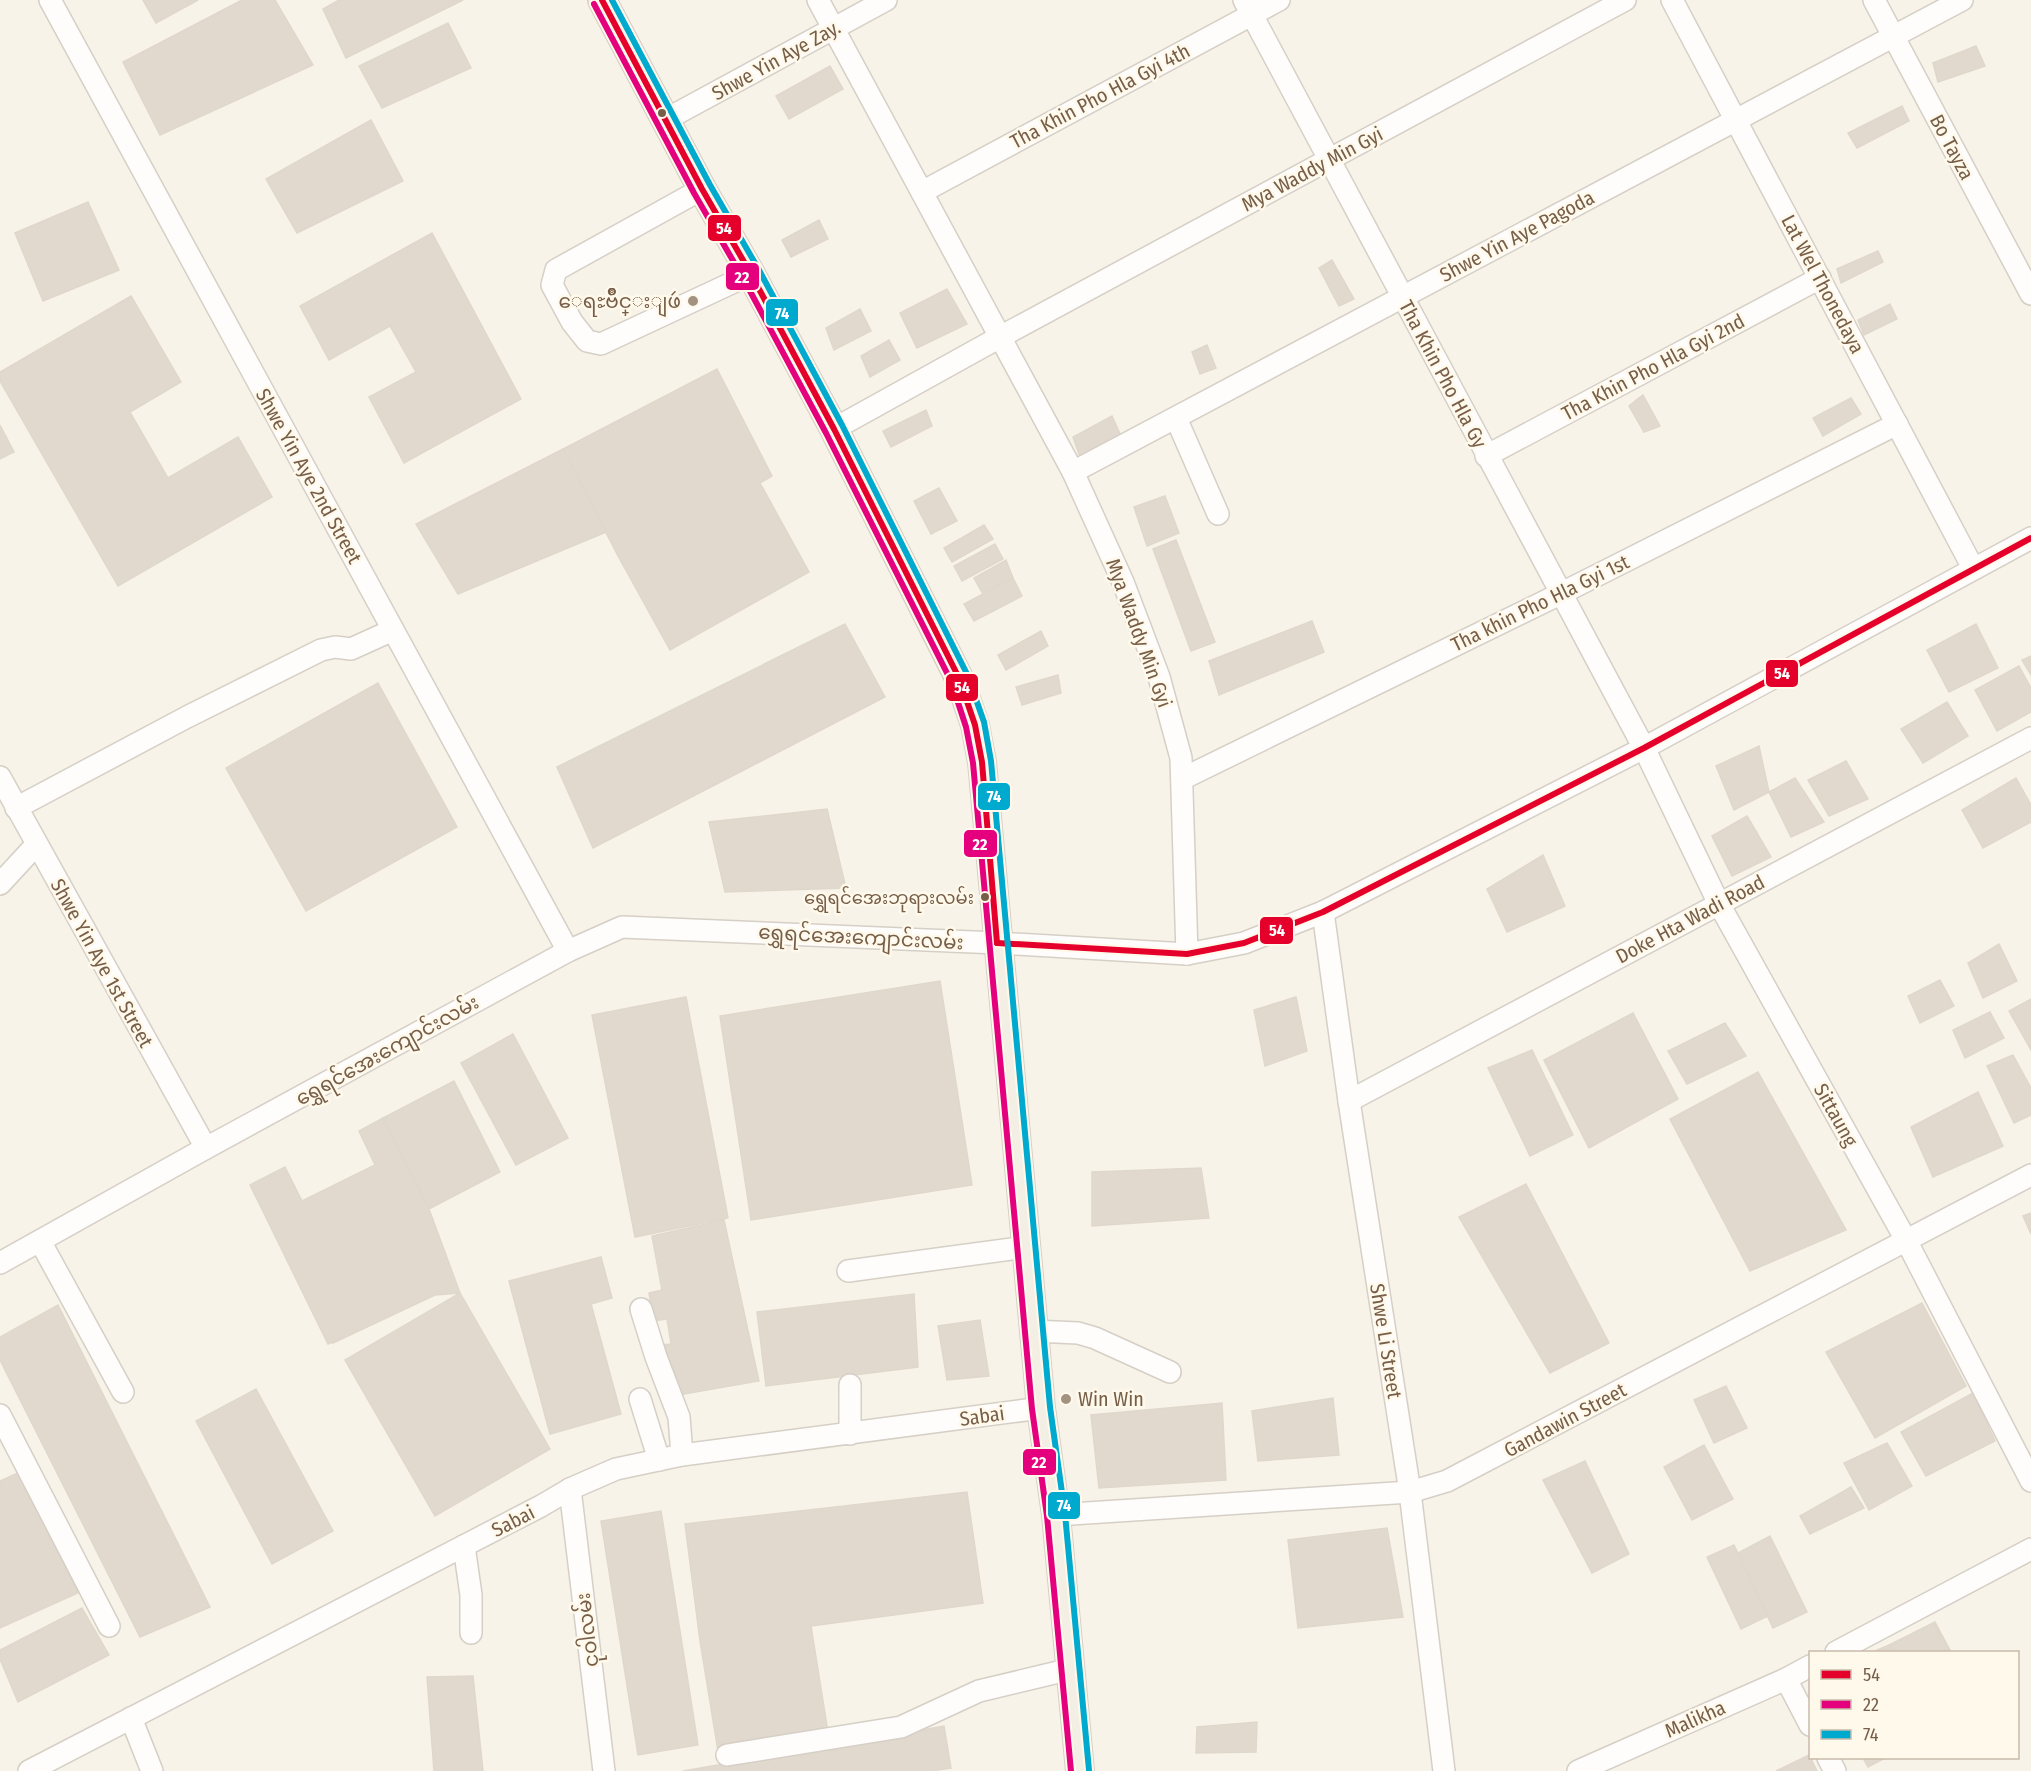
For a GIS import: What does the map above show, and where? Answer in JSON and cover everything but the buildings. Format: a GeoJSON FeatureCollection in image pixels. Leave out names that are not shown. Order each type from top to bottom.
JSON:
{"type":"FeatureCollection","features":[{"type":"Feature","properties":{"kind":"main road"},"geometry":{"type":"LineString","coordinates":[[602,0],[702,189],[751,274],[834,429],[959,678],[975,725],[982,762],[1041,1408],[1056,1515],[1080,1771]]}},
{"type":"Feature","properties":{"kind":"street","name":"Shwe Yin Aye 2nd Street"},"geometry":{"type":"LineString","coordinates":[[50,0],[568,951]]}},
{"type":"Feature","properties":{"kind":"street","name":"Mya Waddy Min Gyi"},"geometry":{"type":"LineString","coordinates":[[818,0],[1073,472],[1124,582],[1159,676],[1181,758],[1187,954]]}},
{"type":"Feature","properties":{"kind":"street","name":"Shwe Yin Aye Zay."},"geometry":{"type":"LineString","coordinates":[[666,120],[886,0]]}},
{"type":"Feature","properties":{"kind":"street","name":"Tha Khin Pho Hla Gyi 4th"},"geometry":{"type":"LineString","coordinates":[[922,192],[1248,7],[1279,0]]}},
{"type":"Feature","properties":{"kind":"street","name":"Mya Waddy Min Gyi"},"geometry":{"type":"LineString","coordinates":[[834,429],[1625,0]]}},
{"type":"Feature","properties":{"kind":"street","name":"Lat Wel Thonedaya"},"geometry":{"type":"LineString","coordinates":[[1672,0],[1973,568]]}},
{"type":"Feature","properties":{"kind":"street","name":"Bo Tayza"},"geometry":{"type":"LineString","coordinates":[[1874,0],[2031,294]]}},
{"type":"Feature","properties":{"kind":"street","name":"Shwe Yin Aye Pagoda"},"geometry":{"type":"LineString","coordinates":[[1073,472],[1962,0]]}},
{"type":"Feature","properties":{"kind":"street","name":"Tha Khin Pho Hla Gy"},"geometry":{"type":"LineString","coordinates":[[1248,7],[1644,748]]}},
{"type":"Feature","properties":{"kind":"street"},"geometry":{"type":"LineString","coordinates":[[702,189],[556,270],[552,285],[572,322],[587,341],[601,344],[751,274]]}},
{"type":"Feature","properties":{"kind":"street","name":"Tha Khin Pho Hla Gyi 2nd"},"geometry":{"type":"LineString","coordinates":[[1486,456],[1820,278]]}},
{"type":"Feature","properties":{"kind":"street"},"geometry":{"type":"LineString","coordinates":[[1176,418],[1218,514]]}},
{"type":"Feature","properties":{"kind":"street","name":"Tha khin Pho Hla Gyi 1st"},"geometry":{"type":"LineString","coordinates":[[1182,779],[1560,594],[1897,424]]}},
{"type":"Feature","properties":{"kind":"street","name":"ရွှေရင်အေးကျောင်းလမ်း"},"geometry":{"type":"LineString","coordinates":[[0,1263],[568,951],[622,927],[997,943],[1187,954],[1244,943],[1323,912],[1644,748],[2031,538]]}},
{"type":"Feature","properties":{"kind":"street"},"geometry":{"type":"LineString","coordinates":[[16,808],[187,717],[321,650],[335,647],[351,649],[393,630]]}},
{"type":"Feature","properties":{"kind":"street","name":"Doke Hta Wadi Road"},"geometry":{"type":"LineString","coordinates":[[1349,1101],[2031,738]]}},
{"type":"Feature","properties":{"kind":"street","name":"Sittaung"},"geometry":{"type":"LineString","coordinates":[[1644,748],[1719,904],[1906,1240],[2031,1481]]}},
{"type":"Feature","properties":{"kind":"street","name":"Shwe Yin Aye 1st Street"},"geometry":{"type":"LineString","coordinates":[[0,777],[206,1148]]}},
{"type":"Feature","properties":{"kind":"street"},"geometry":{"type":"LineString","coordinates":[[0,884],[36,845]]}},
{"type":"Feature","properties":{"kind":"street","name":"Shwe Li Street"},"geometry":{"type":"LineString","coordinates":[[1323,912],[1349,1101],[1410,1492],[1444,1771]]}},
{"type":"Feature","properties":{"kind":"street","name":"Gandawin Street"},"geometry":{"type":"LineString","coordinates":[[1056,1515],[1410,1492],[1446,1481],[2031,1175]]}},
{"type":"Feature","properties":{"kind":"street"},"geometry":{"type":"LineString","coordinates":[[40,1241],[123,1392]]}},
{"type":"Feature","properties":{"kind":"street"},"geometry":{"type":"LineString","coordinates":[[848,1271],[1026,1247]]}},
{"type":"Feature","properties":{"kind":"street"},"geometry":{"type":"LineString","coordinates":[[641,1309],[678,1417],[682,1455]]}},
{"type":"Feature","properties":{"kind":"street"},"geometry":{"type":"LineString","coordinates":[[1034,1331],[1078,1333],[1095,1338],[1170,1372]]}},
{"type":"Feature","properties":{"kind":"street"},"geometry":{"type":"LineString","coordinates":[[850,1385],[850,1434]]}},
{"type":"Feature","properties":{"kind":"street"},"geometry":{"type":"LineString","coordinates":[[640,1399],[659,1460]]}},
{"type":"Feature","properties":{"kind":"street","name":"Sabai"},"geometry":{"type":"LineString","coordinates":[[28,1771],[570,1489],[616,1469],[682,1455],[1041,1408]]}},
{"type":"Feature","properties":{"kind":"street"},"geometry":{"type":"LineString","coordinates":[[0,1415],[109,1626]]}},
{"type":"Feature","properties":{"kind":"street","name":"ငုဝါလမ်း"},"geometry":{"type":"LineString","coordinates":[[570,1489],[604,1771]]}},
{"type":"Feature","properties":{"kind":"street"},"geometry":{"type":"LineString","coordinates":[[464,1546],[471,1595],[471,1633]]}},
{"type":"Feature","properties":{"kind":"street"},"geometry":{"type":"LineString","coordinates":[[1840,1651],[2031,1549]]}},
{"type":"Feature","properties":{"kind":"street","name":"Malikha"},"geometry":{"type":"LineString","coordinates":[[1578,1771],[1786,1679],[1809,1667]]}},
{"type":"Feature","properties":{"kind":"street"},"geometry":{"type":"LineString","coordinates":[[727,1755],[900,1727],[979,1691],[1071,1669]]}},
{"type":"Feature","properties":{"kind":"street"},"geometry":{"type":"LineString","coordinates":[[1786,1679],[1809,1723]]}},
{"type":"Feature","properties":{"kind":"street"},"geometry":{"type":"LineString","coordinates":[[131,1718],[152,1771]]}},
{"type":"Feature","properties":{"kind":"transit line","name":"54"},"geometry":{"type":"LineString","coordinates":[[602,0],[702,189],[751,274],[834,429],[959,678],[975,725],[982,762],[997,943]]}},
{"type":"Feature","properties":{"kind":"transit line","name":"74"},"geometry":{"type":"LineString","coordinates":[[612,0],[710,185],[759,270],[842,425],[967,674],[984,722],[991,761],[1050,1407],[1065,1514],[1089,1770]]}},
{"type":"Feature","properties":{"kind":"transit line","name":"22"},"geometry":{"type":"LineString","coordinates":[[594,4],[694,193],[743,278],[826,433],[951,681],[966,727],[973,763],[1032,1409],[1047,1516],[1071,1771]]}},
{"type":"Feature","properties":{"kind":"transit line","name":"54"},"geometry":{"type":"LineString","coordinates":[[997,943],[1187,954],[1244,943],[1323,912],[1644,748],[2031,538]]}},
{"type":"Feature","properties":{"kind":"place","name":"ေရႊဗ်ိဳင္းျဖဴ"},"geometry":{"type":"Point","coordinates":[693,301]}},
{"type":"Feature","properties":{"kind":"place","name":"ရွှေရင်အေးဘုရားလမ်း"},"geometry":{"type":"Point","coordinates":[985,897]}},
{"type":"Feature","properties":{"kind":"place","name":"Win Win"},"geometry":{"type":"Point","coordinates":[1066,1399]}}]}
